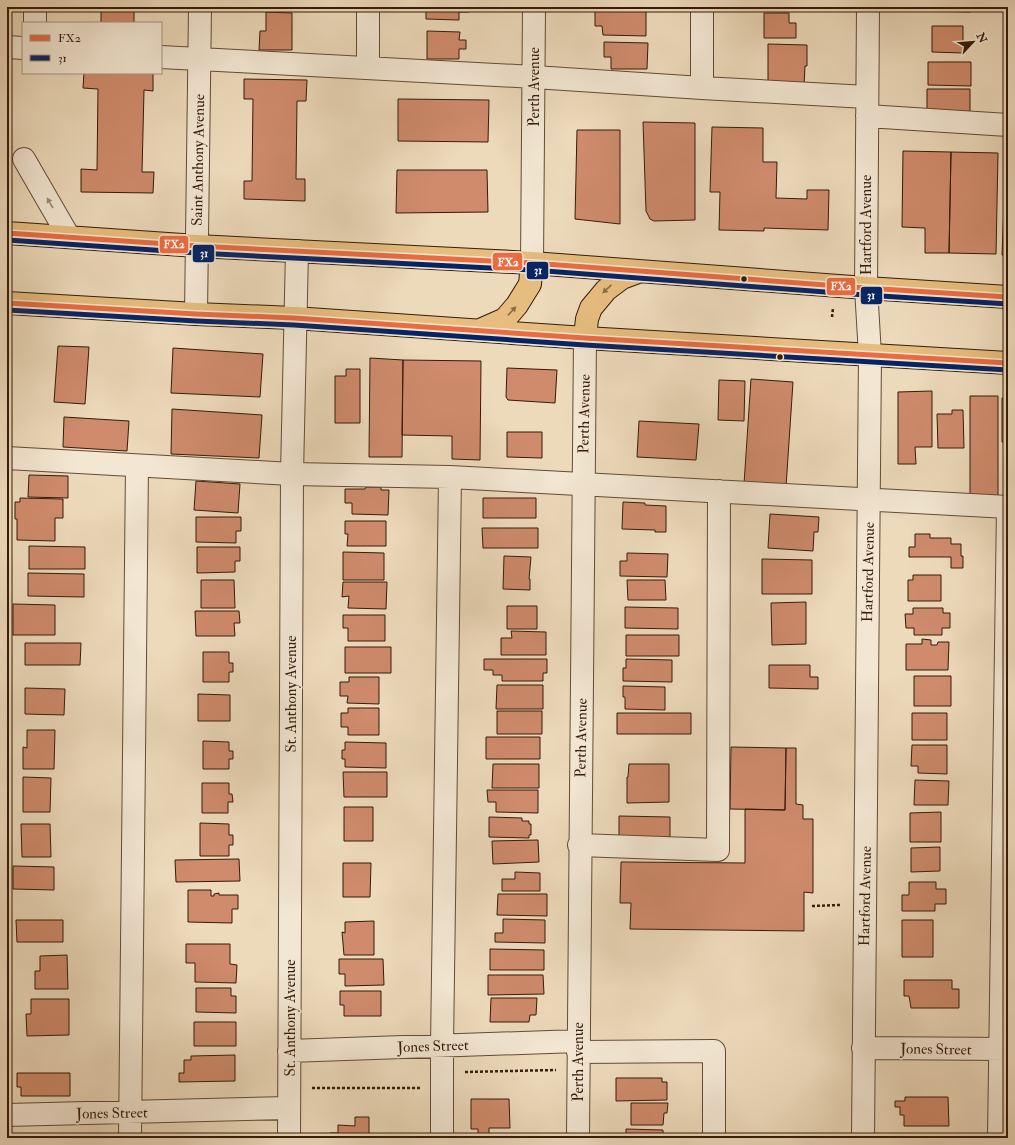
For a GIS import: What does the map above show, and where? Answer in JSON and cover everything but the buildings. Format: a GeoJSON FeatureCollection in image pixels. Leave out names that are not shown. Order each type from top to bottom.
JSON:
{"type":"FeatureCollection","features":[{"type":"Feature","properties":{"kind":"main road"},"geometry":{"type":"LineString","coordinates":[[7,233],[197,246],[532,263],[866,288],[1008,296]]}},
{"type":"Feature","properties":{"kind":"main road"},"geometry":{"type":"LineString","coordinates":[[479,330],[505,319],[518,305],[530,284],[532,263]]}},
{"type":"Feature","properties":{"kind":"main road"},"geometry":{"type":"LineString","coordinates":[[585,338],[587,319],[591,308],[606,290],[622,278],[641,272]]}},
{"type":"Feature","properties":{"kind":"main road"},"geometry":{"type":"LineString","coordinates":[[7,302],[196,314],[294,318],[585,338],[1008,363]]}},
{"type":"Feature","properties":{"kind":"street"},"geometry":{"type":"LineString","coordinates":[[34,22],[35,7]]}},
{"type":"Feature","properties":{"kind":"street","name":"Saint Anthony Avenue"},"geometry":{"type":"LineString","coordinates":[[196,314],[200,7]]}},
{"type":"Feature","properties":{"kind":"street"},"geometry":{"type":"LineString","coordinates":[[368,7],[368,68]]}},
{"type":"Feature","properties":{"kind":"street","name":"Perth Avenue"},"geometry":{"type":"LineString","coordinates":[[532,263],[534,7]]}},
{"type":"Feature","properties":{"kind":"street"},"geometry":{"type":"LineString","coordinates":[[702,7],[702,88]]}},
{"type":"Feature","properties":{"kind":"street","name":"Hartford Avenue"},"geometry":{"type":"LineString","coordinates":[[862,1138],[870,355],[866,288],[868,7]]}},
{"type":"Feature","properties":{"kind":"street"},"geometry":{"type":"LineString","coordinates":[[7,47],[22,48]]}},
{"type":"Feature","properties":{"kind":"street"},"geometry":{"type":"LineString","coordinates":[[162,57],[534,77],[702,88],[1008,125]]}},
{"type":"Feature","properties":{"kind":"street"},"geometry":{"type":"LineString","coordinates":[[24,159],[69,237]]}},
{"type":"Feature","properties":{"kind":"street","name":"St. Anthony Avenue"},"geometry":{"type":"LineString","coordinates":[[289,1138],[292,474],[296,251]]}},
{"type":"Feature","properties":{"kind":"street","name":"Perth Avenue"},"geometry":{"type":"LineString","coordinates":[[578,1138],[579,845],[585,338]]}},
{"type":"Feature","properties":{"kind":"street"},"geometry":{"type":"LineString","coordinates":[[7,458],[292,474],[450,477],[1008,507],[1004,1049],[999,1138]]}},
{"type":"Feature","properties":{"kind":"street"},"geometry":{"type":"LineString","coordinates":[[130,1138],[137,466]]}},
{"type":"Feature","properties":{"kind":"street"},"geometry":{"type":"LineString","coordinates":[[442,1138],[450,477]]}},
{"type":"Feature","properties":{"kind":"street"},"geometry":{"type":"LineString","coordinates":[[579,845],[718,850],[719,491]]}},
{"type":"Feature","properties":{"kind":"street","name":"Jones Street"},"geometry":{"type":"LineString","coordinates":[[289,1051],[442,1046],[578,1055],[714,1051],[714,1138]]}},
{"type":"Feature","properties":{"kind":"street","name":"Jones Street"},"geometry":{"type":"LineString","coordinates":[[863,1048],[1004,1049]]}},
{"type":"Feature","properties":{"kind":"street","name":"Jones Street"},"geometry":{"type":"LineString","coordinates":[[7,1115],[289,1108]]}},
{"type":"Feature","properties":{"kind":"path"},"geometry":{"type":"LineString","coordinates":[[832,317],[833,307]]}},
{"type":"Feature","properties":{"kind":"path"},"geometry":{"type":"LineString","coordinates":[[812,906],[840,905]]}},
{"type":"Feature","properties":{"kind":"path"},"geometry":{"type":"LineString","coordinates":[[442,1073],[578,1055]]}},
{"type":"Feature","properties":{"kind":"transit line","name":"FX2"},"geometry":{"type":"LineString","coordinates":[[7,233],[197,246],[532,263],[1008,297]]}},
{"type":"Feature","properties":{"kind":"transit line","name":"31"},"geometry":{"type":"LineString","coordinates":[[7,240],[197,253],[532,270],[865,295],[1008,304]]}},
{"type":"Feature","properties":{"kind":"transit line","name":"FX2"},"geometry":{"type":"LineString","coordinates":[[7,303],[294,318],[585,338],[1008,363]]}},
{"type":"Feature","properties":{"kind":"transit line","name":"31"},"geometry":{"type":"LineString","coordinates":[[7,310],[294,325],[585,345],[1008,370]]}}]}
